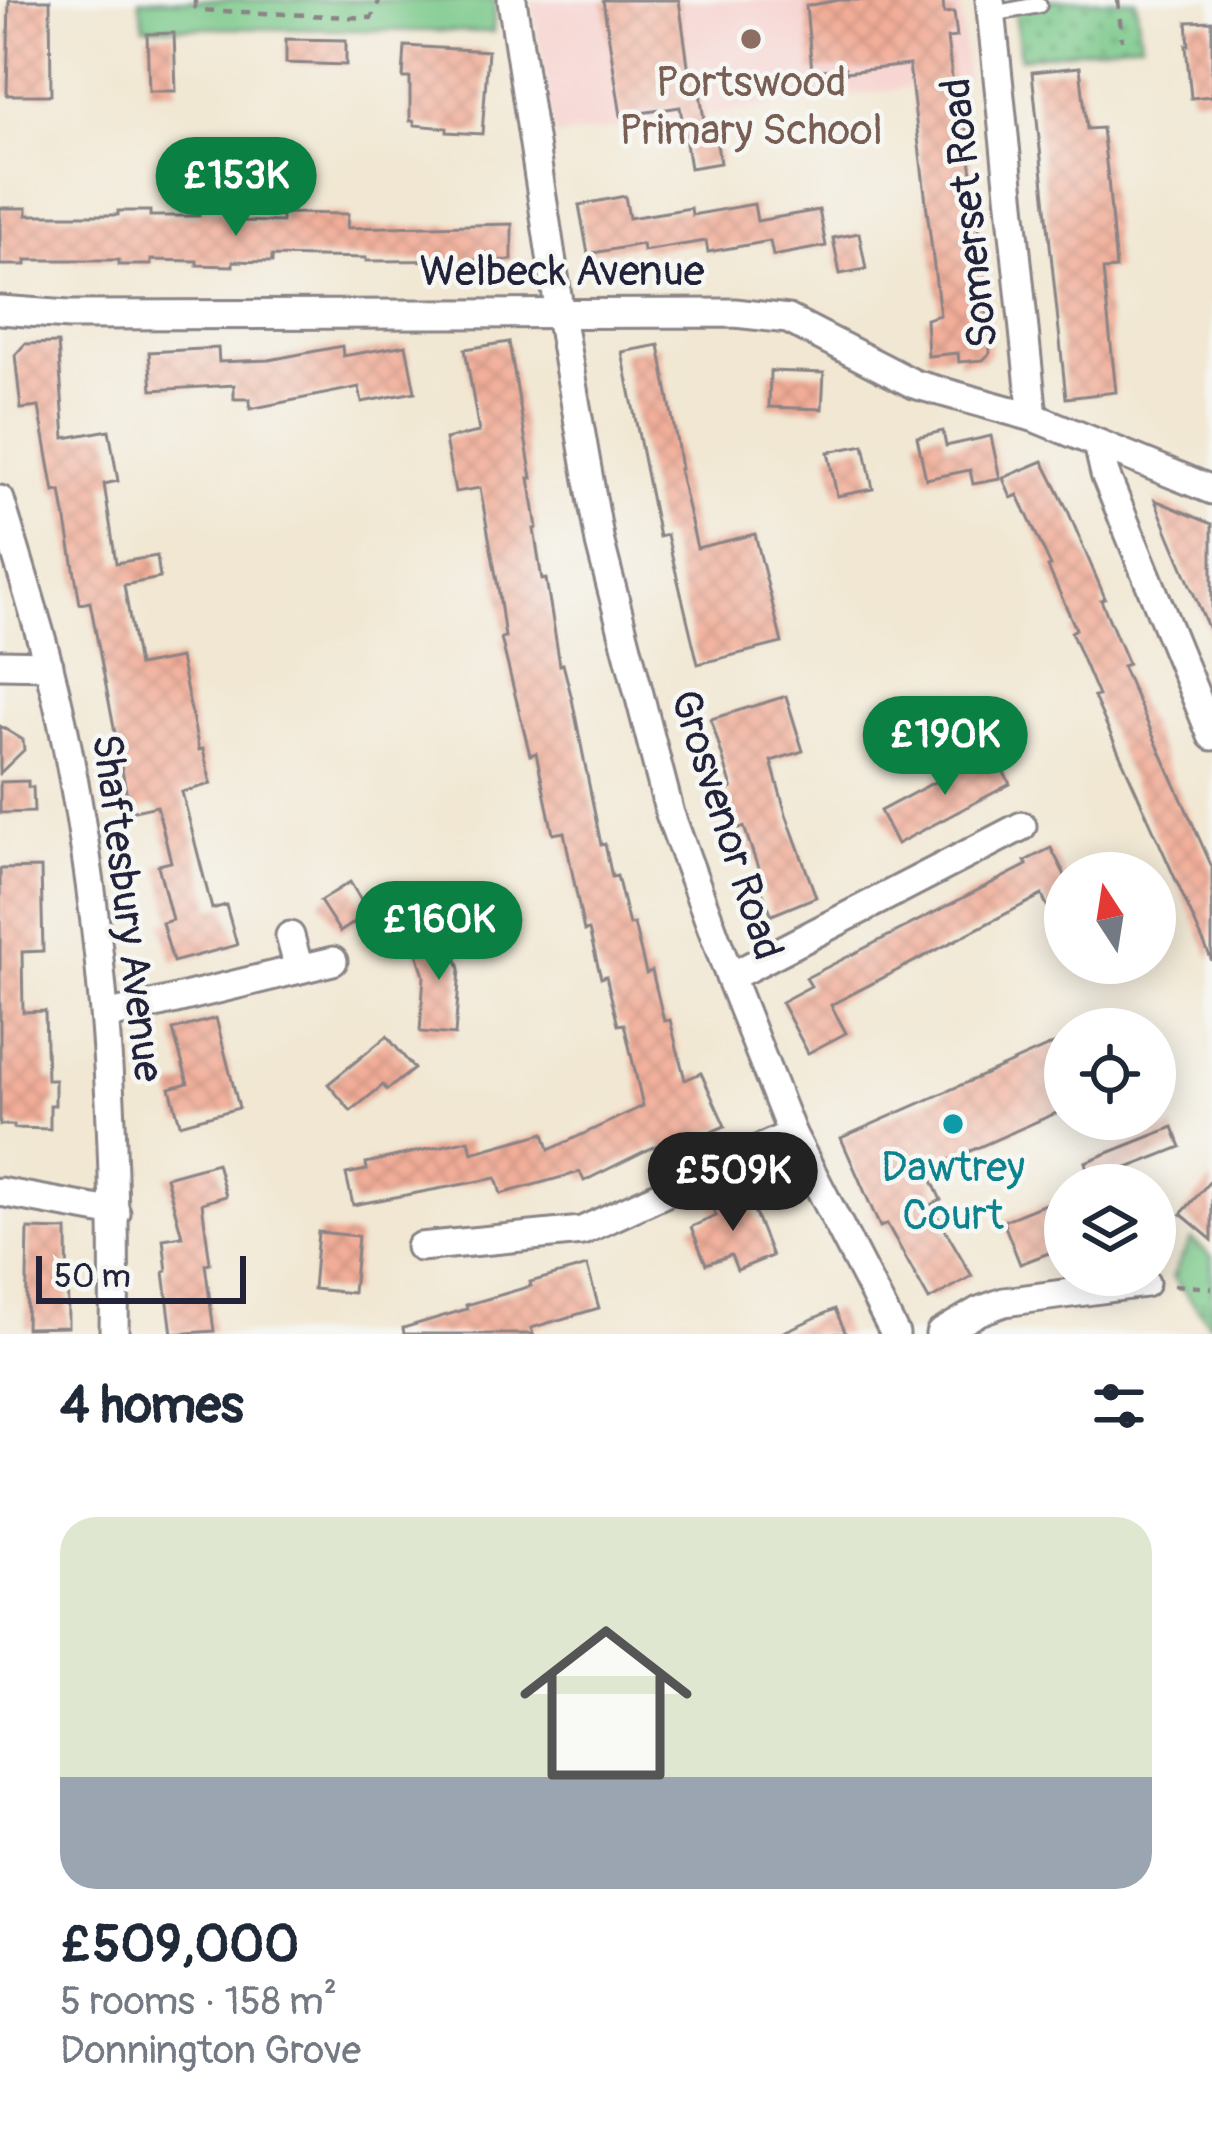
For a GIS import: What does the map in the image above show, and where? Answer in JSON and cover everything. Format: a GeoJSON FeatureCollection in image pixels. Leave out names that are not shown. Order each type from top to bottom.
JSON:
{"type":"FeatureCollection","features":[{"type":"Feature","properties":{"kind":"street","name":"Grosvenor Road"},"geometry":{"type":"LineString","coordinates":[[512,0],[600,543],[670,814],[792,1134],[895,1334]]}},
{"type":"Feature","properties":{"kind":"street","name":"Somerset Road"},"geometry":{"type":"LineString","coordinates":[[991,7],[1033,417]]}},
{"type":"Feature","properties":{"kind":"street","name":"Welbeck Avenue"},"geometry":{"type":"LineString","coordinates":[[0,310],[69,316],[735,314],[788,319],[914,385],[1033,417],[1212,490]]}},
{"type":"Feature","properties":{"kind":"street"},"geometry":{"type":"LineString","coordinates":[[1098,444],[1105,474],[1212,736]]}},
{"type":"Feature","properties":{"kind":"street","name":"Shaftesbury Avenue"},"geometry":{"type":"LineString","coordinates":[[0,500],[49,665],[80,821],[106,1016],[116,1213],[113,1334]]}},
{"type":"Feature","properties":{"kind":"street"},"geometry":{"type":"LineString","coordinates":[[0,664],[49,665]]}},
{"type":"Feature","properties":{"kind":"street"},"geometry":{"type":"LineString","coordinates":[[730,977],[1022,826]]}},
{"type":"Feature","properties":{"kind":"street"},"geometry":{"type":"LineString","coordinates":[[290,936],[299,969]]}},
{"type":"Feature","properties":{"kind":"street"},"geometry":{"type":"LineString","coordinates":[[106,1016],[333,961]]}},
{"type":"Feature","properties":{"kind":"street"},"geometry":{"type":"LineString","coordinates":[[420,1247],[582,1231],[792,1134]]}},
{"type":"Feature","properties":{"kind":"street"},"geometry":{"type":"LineString","coordinates":[[0,1192],[116,1213]]}},
{"type":"Feature","properties":{"kind":"street"},"geometry":{"type":"LineString","coordinates":[[940,1334],[1004,1302],[1049,1296]]}},
{"type":"Feature","properties":{"kind":"lane"},"geometry":{"type":"LineString","coordinates":[[991,7],[1039,5]]}},
{"type":"Feature","properties":{"kind":"path"},"geometry":{"type":"LineString","coordinates":[[195,0],[200,10],[371,18],[380,0]]}},
{"type":"Feature","properties":{"kind":"path"},"geometry":{"type":"LineString","coordinates":[[1118,0],[1122,41]]}},
{"type":"Feature","properties":{"kind":"path"},"geometry":{"type":"LineString","coordinates":[[1176,1285],[1212,1288]]}},
{"type":"Feature","properties":{"kind":"shaded area","name":"Portswood Primary School"},"geometry":{"type":"Polygon","coordinates":[[[532,0],[960,0],[967,79],[555,137],[532,0]]]}},
{"type":"Feature","properties":{"kind":"green space"},"geometry":{"type":"Polygon","coordinates":[[[139,0],[495,0],[493,32],[144,27],[139,0]]]}},
{"type":"Feature","properties":{"kind":"green space"},"geometry":{"type":"Polygon","coordinates":[[[1014,0],[1136,0],[1141,42],[1020,58],[1014,0]]]}},
{"type":"Feature","properties":{"kind":"green space"},"geometry":{"type":"Polygon","coordinates":[[[1191,1239],[1212,1257],[1212,1326],[1176,1282],[1176,1269],[1191,1239]]]}},
{"type":"Feature","properties":{"kind":"building"},"geometry":{"type":"Polygon","coordinates":[[[9,0],[50,0],[51,95],[7,95],[9,0]]]}},
{"type":"Feature","properties":{"kind":"building"},"geometry":{"type":"Polygon","coordinates":[[[603,0],[679,0],[689,72],[697,71],[706,134],[715,132],[720,163],[690,168],[680,107],[621,116],[603,0]]]}},
{"type":"Feature","properties":{"kind":"building"},"geometry":{"type":"Polygon","coordinates":[[[839,0],[943,0],[944,13],[954,12],[957,37],[947,38],[953,85],[960,84],[985,270],[990,353],[983,360],[959,362],[958,353],[928,356],[926,319],[940,315],[909,65],[812,71],[806,6],[839,0]]]}},
{"type":"Feature","properties":{"kind":"building"},"geometry":{"type":"Polygon","coordinates":[[[1212,21],[1212,96],[1191,98],[1187,22],[1212,21]]]}},
{"type":"Feature","properties":{"kind":"building"},"geometry":{"type":"Polygon","coordinates":[[[174,33],[176,91],[149,91],[147,34],[174,33]]]}},
{"type":"Feature","properties":{"kind":"building"},"geometry":{"type":"Polygon","coordinates":[[[286,39],[346,40],[346,65],[286,63],[286,39]]]}},
{"type":"Feature","properties":{"kind":"building"},"geometry":{"type":"Polygon","coordinates":[[[405,46],[488,51],[482,134],[447,132],[447,128],[410,121],[410,78],[403,78],[405,46]]]}},
{"type":"Feature","properties":{"kind":"building"},"geometry":{"type":"Polygon","coordinates":[[[1080,67],[1087,129],[1102,128],[1108,179],[1116,269],[1103,270],[1116,392],[1066,398],[1032,72],[1080,67]]]}},
{"type":"Feature","properties":{"kind":"building"},"geometry":{"type":"Polygon","coordinates":[[[625,196],[629,218],[691,208],[692,215],[754,204],[757,221],[819,210],[826,246],[773,256],[770,241],[708,252],[706,241],[643,251],[642,244],[588,254],[579,205],[625,196]]]}},
{"type":"Feature","properties":{"kind":"building"},"geometry":{"type":"Polygon","coordinates":[[[0,208],[27,208],[27,215],[150,211],[150,216],[199,216],[199,211],[235,213],[234,221],[282,222],[282,213],[348,214],[347,228],[512,224],[512,260],[272,256],[272,262],[233,261],[233,266],[151,260],[151,265],[119,265],[119,260],[26,260],[26,265],[0,265],[0,208]]]}},
{"type":"Feature","properties":{"kind":"building"},"geometry":{"type":"Polygon","coordinates":[[[859,233],[866,269],[840,274],[833,238],[859,233]]]}},
{"type":"Feature","properties":{"kind":"building"},"geometry":{"type":"Polygon","coordinates":[[[509,342],[532,478],[542,580],[546,579],[560,665],[572,699],[601,845],[605,844],[612,877],[617,876],[629,925],[634,924],[646,973],[652,971],[664,1021],[670,1020],[685,1080],[701,1073],[725,1126],[663,1153],[659,1144],[584,1181],[580,1172],[501,1194],[496,1178],[353,1205],[346,1174],[367,1170],[366,1163],[469,1140],[472,1153],[544,1133],[549,1150],[643,1106],[624,1024],[618,1025],[606,976],[601,978],[589,930],[584,931],[564,832],[553,834],[536,753],[530,755],[501,638],[505,637],[498,587],[480,488],[455,492],[445,439],[479,432],[465,349],[509,342]]]}},
{"type":"Feature","properties":{"kind":"building"},"geometry":{"type":"Polygon","coordinates":[[[58,343],[65,438],[109,430],[118,481],[104,484],[116,563],[157,556],[160,578],[124,585],[138,666],[180,658],[211,784],[182,792],[212,909],[226,905],[237,945],[173,962],[162,923],[172,920],[158,865],[171,862],[157,806],[130,812],[90,602],[80,604],[61,491],[54,492],[39,407],[21,409],[15,355],[25,344],[58,343]]]}},
{"type":"Feature","properties":{"kind":"building"},"geometry":{"type":"Polygon","coordinates":[[[406,345],[415,392],[362,402],[359,387],[250,409],[250,399],[234,399],[234,385],[152,390],[149,352],[218,348],[219,362],[269,360],[342,346],[343,356],[406,345]]]}},
{"type":"Feature","properties":{"kind":"building"},"geometry":{"type":"Polygon","coordinates":[[[659,345],[697,548],[755,534],[782,643],[698,664],[667,535],[659,537],[622,352],[659,345]]]}},
{"type":"Feature","properties":{"kind":"building"},"geometry":{"type":"Polygon","coordinates":[[[770,371],[824,373],[822,409],[769,407],[770,371]]]}},
{"type":"Feature","properties":{"kind":"building"},"geometry":{"type":"Polygon","coordinates":[[[943,431],[946,446],[991,436],[1000,479],[973,484],[970,470],[926,479],[917,437],[943,431]]]}},
{"type":"Feature","properties":{"kind":"building"},"geometry":{"type":"Polygon","coordinates":[[[864,445],[873,489],[837,496],[828,452],[864,445]]]}},
{"type":"Feature","properties":{"kind":"building"},"geometry":{"type":"Polygon","coordinates":[[[1043,461],[1068,511],[1128,664],[1122,666],[1212,867],[1212,961],[1176,880],[1176,852],[1163,852],[1094,697],[1098,696],[1071,632],[1076,629],[1051,566],[1018,495],[1011,498],[1003,478],[1043,461]]]}},
{"type":"Feature","properties":{"kind":"building"},"geometry":{"type":"Polygon","coordinates":[[[1155,500],[1212,524],[1212,637],[1169,535],[1155,500]]]}},
{"type":"Feature","properties":{"kind":"building"},"geometry":{"type":"Polygon","coordinates":[[[786,696],[803,751],[771,761],[816,897],[772,915],[727,790],[732,788],[711,719],[786,696]]]}},
{"type":"Feature","properties":{"kind":"building"},"geometry":{"type":"Polygon","coordinates":[[[0,726],[23,740],[24,750],[0,773],[0,726]]]}},
{"type":"Feature","properties":{"kind":"building"},"geometry":{"type":"Polygon","coordinates":[[[993,751],[1010,784],[897,844],[880,811],[993,751]]]}},
{"type":"Feature","properties":{"kind":"building"},"geometry":{"type":"Polygon","coordinates":[[[28,781],[28,787],[33,787],[34,812],[0,813],[0,782],[28,781]]]}},
{"type":"Feature","properties":{"kind":"building"},"geometry":{"type":"Polygon","coordinates":[[[1051,848],[1053,852],[1044,852],[1044,899],[1042,895],[831,1005],[846,1033],[808,1053],[781,1002],[811,986],[806,978],[1027,865],[1025,861],[1051,848]]]}},
{"type":"Feature","properties":{"kind":"building"},"geometry":{"type":"Polygon","coordinates":[[[41,868],[43,951],[22,952],[23,1012],[45,1011],[47,1080],[55,1080],[55,1105],[50,1105],[50,1129],[14,1128],[0,1125],[0,869],[41,868]]]}},
{"type":"Feature","properties":{"kind":"building"},"geometry":{"type":"Polygon","coordinates":[[[350,882],[369,913],[340,932],[320,901],[350,882]]]}},
{"type":"Feature","properties":{"kind":"building"},"geometry":{"type":"Polygon","coordinates":[[[447,928],[460,969],[455,1035],[420,1032],[424,976],[413,939],[447,928]]]}},
{"type":"Feature","properties":{"kind":"building"},"geometry":{"type":"Polygon","coordinates":[[[216,1018],[239,1108],[180,1124],[170,1088],[188,1083],[173,1030],[216,1018]]]}},
{"type":"Feature","properties":{"kind":"building"},"geometry":{"type":"Polygon","coordinates":[[[387,1036],[414,1069],[387,1090],[383,1085],[351,1111],[328,1084],[387,1036]]]}},
{"type":"Feature","properties":{"kind":"building","name":"Dawtrey Court"},"geometry":{"type":"Polygon","coordinates":[[[1044,1048],[1044,1118],[927,1170],[941,1200],[931,1205],[972,1276],[929,1300],[887,1224],[880,1227],[841,1138],[1044,1048]]]}},
{"type":"Feature","properties":{"kind":"building"},"geometry":{"type":"Polygon","coordinates":[[[1176,1134],[1181,1147],[1138,1164],[1085,1162],[1140,1140],[1176,1140],[1176,1134]]]}},
{"type":"Feature","properties":{"kind":"building"},"geometry":{"type":"Polygon","coordinates":[[[217,1163],[226,1196],[202,1203],[214,1331],[172,1334],[163,1239],[182,1236],[166,1177],[217,1163]]]}},
{"type":"Feature","properties":{"kind":"building"},"geometry":{"type":"Polygon","coordinates":[[[1212,1179],[1212,1240],[1181,1214],[1212,1179]]]}},
{"type":"Feature","properties":{"kind":"building"},"geometry":{"type":"Polygon","coordinates":[[[747,1193],[772,1256],[737,1270],[731,1255],[706,1264],[691,1227],[716,1216],[712,1207],[747,1193]]]}},
{"type":"Feature","properties":{"kind":"building"},"geometry":{"type":"Polygon","coordinates":[[[1044,1204],[1044,1255],[1020,1264],[1003,1221],[1044,1204]]]}},
{"type":"Feature","properties":{"kind":"building"},"geometry":{"type":"Polygon","coordinates":[[[28,1229],[67,1230],[68,1327],[26,1328],[28,1229]]]}},
{"type":"Feature","properties":{"kind":"building"},"geometry":{"type":"Polygon","coordinates":[[[318,1232],[358,1236],[353,1293],[313,1289],[318,1232]]]}},
{"type":"Feature","properties":{"kind":"building"},"geometry":{"type":"Polygon","coordinates":[[[587,1266],[599,1308],[531,1328],[533,1334],[404,1334],[403,1328],[587,1266]]]}},
{"type":"Feature","properties":{"kind":"building"},"geometry":{"type":"Polygon","coordinates":[[[835,1309],[846,1334],[779,1334],[835,1309]]]}},
{"type":"Feature","properties":{"kind":"place","name":"Portswood Primary School"},"geometry":{"type":"Point","coordinates":[751,39]}},
{"type":"Feature","properties":{"kind":"place","name":"Dawtrey Court"},"geometry":{"type":"Point","coordinates":[953,1124]}}]}
